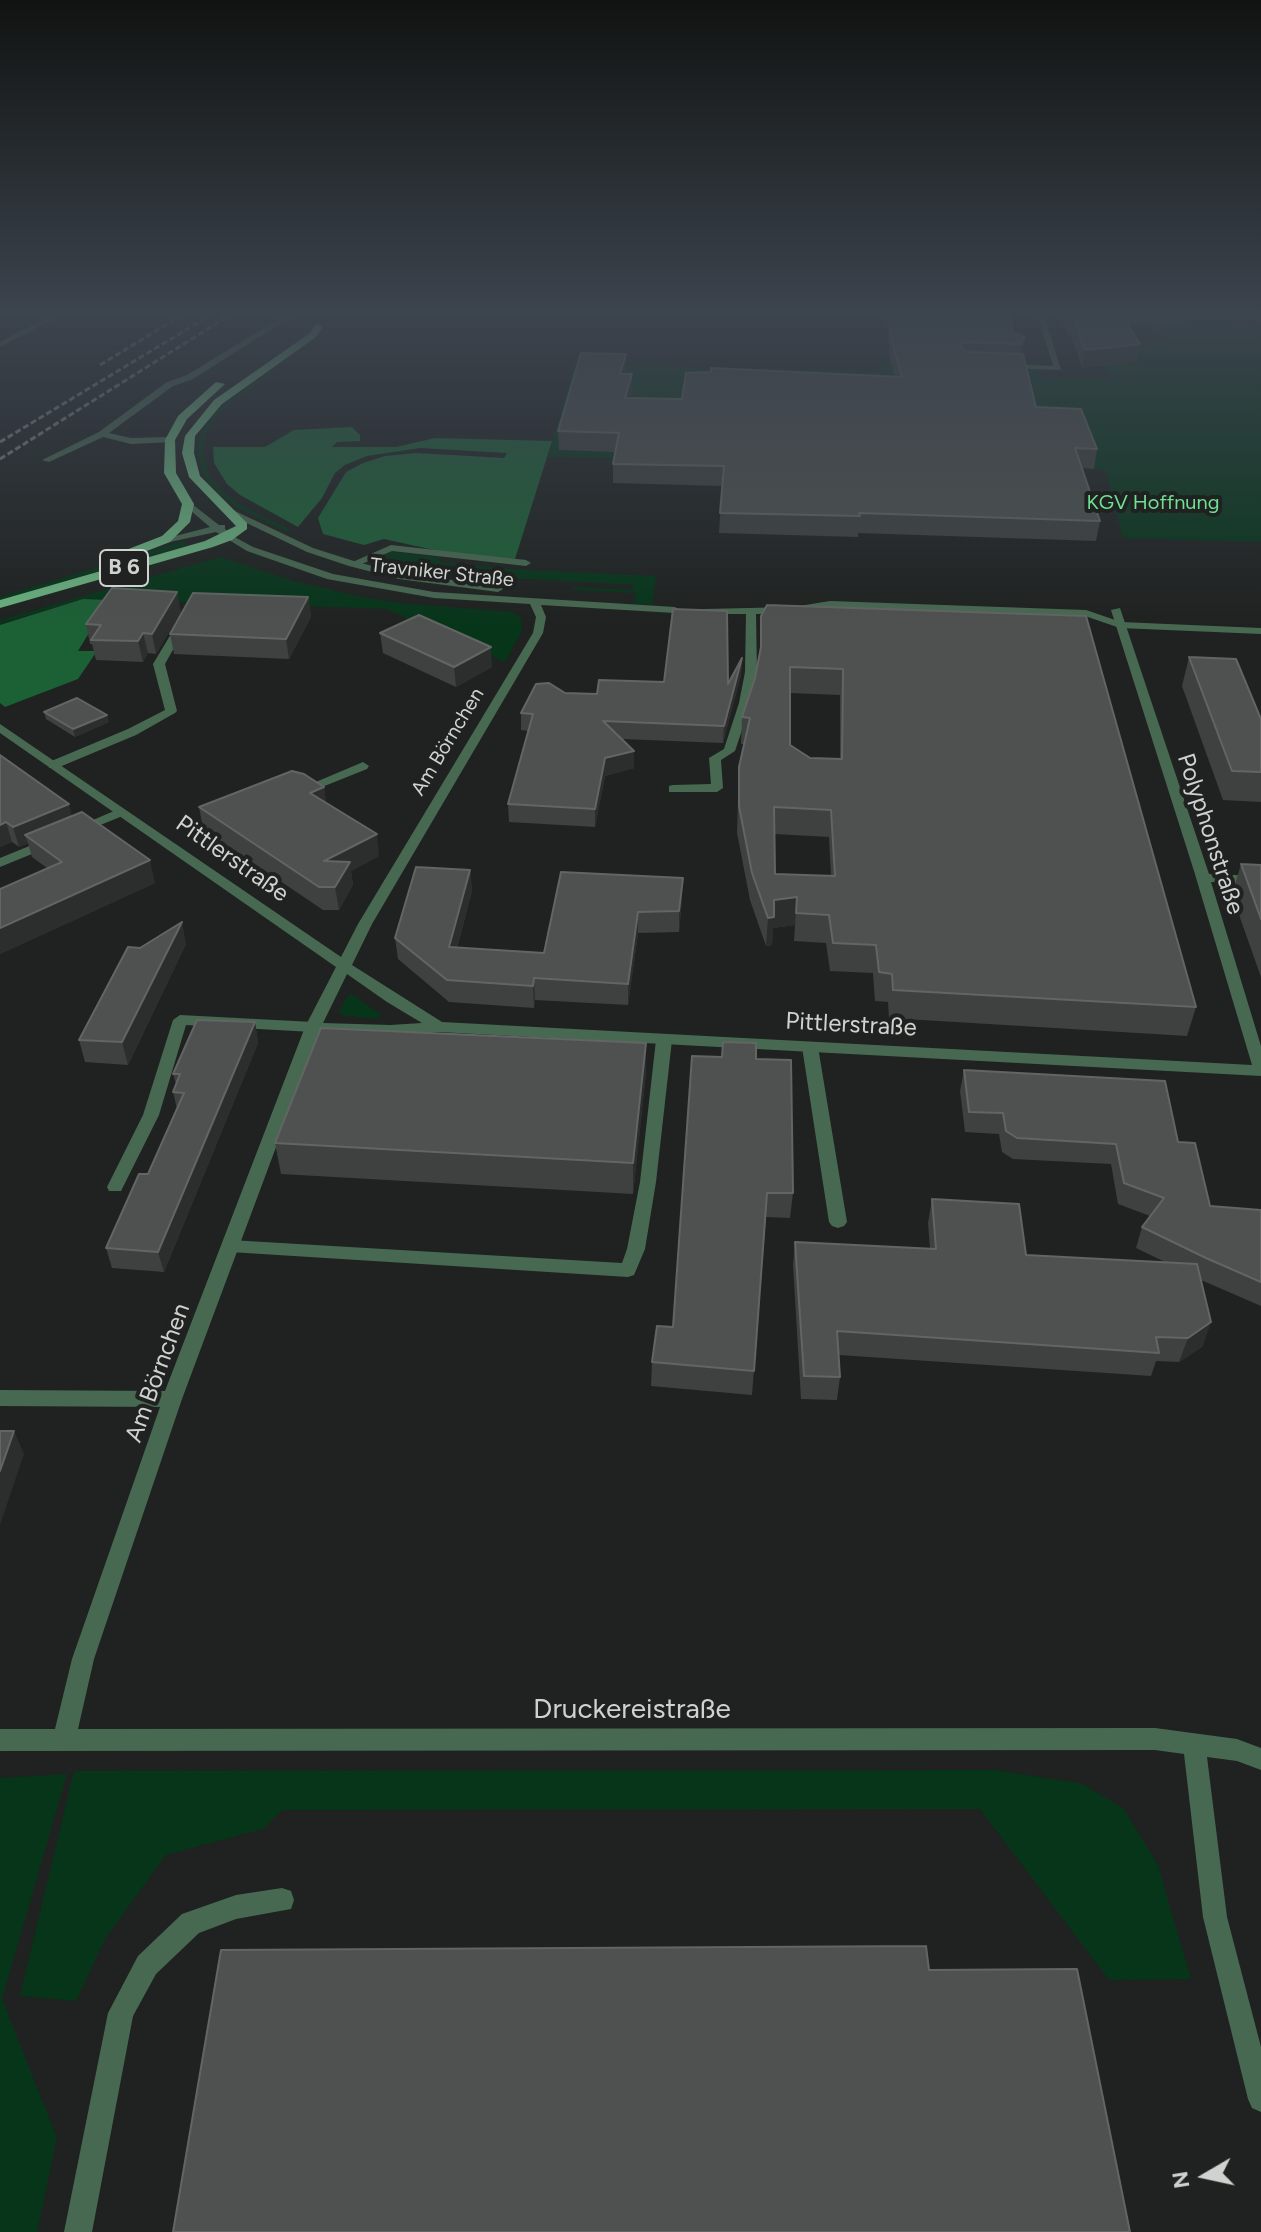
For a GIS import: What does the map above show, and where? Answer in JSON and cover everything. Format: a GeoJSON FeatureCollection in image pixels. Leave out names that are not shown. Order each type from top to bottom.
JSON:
{"type":"FeatureCollection","features":[{"type":"Feature","properties":{"kind":"main road"},"geometry":{"type":"LineString","coordinates":[[170,440],[181,419]]}},
{"type":"Feature","properties":{"kind":"main road","name":"Travniker Straße"},"geometry":{"type":"LineString","coordinates":[[202,419],[190,436],[188,453],[195,477],[233,513]]}},
{"type":"Feature","properties":{"kind":"main road","name":"Travniker Straße"},"geometry":{"type":"LineString","coordinates":[[170,440],[170,473],[188,504]]}},
{"type":"Feature","properties":{"kind":"main road","name":"B 6"},"geometry":{"type":"LineString","coordinates":[[0,592],[159,543],[179,529],[188,504]]}},
{"type":"Feature","properties":{"kind":"main road"},"geometry":{"type":"LineString","coordinates":[[233,513],[243,526]]}},
{"type":"Feature","properties":{"kind":"main road","name":"B 6"},"geometry":{"type":"LineString","coordinates":[[0,604],[228,537],[243,526]]}},
{"type":"Feature","properties":{"kind":"street"},"geometry":{"type":"LineString","coordinates":[[46,460],[102,434],[122,419]]}},
{"type":"Feature","properties":{"kind":"street"},"geometry":{"type":"LineString","coordinates":[[102,434],[131,441],[170,440]]}},
{"type":"Feature","properties":{"kind":"street","name":"Travniker Straße"},"geometry":{"type":"LineString","coordinates":[[188,504],[228,537],[282,562],[361,583],[434,595],[534,601]]}},
{"type":"Feature","properties":{"kind":"street","name":"Travniker Straße"},"geometry":{"type":"LineString","coordinates":[[233,513],[310,550],[353,564],[399,576],[504,590],[534,601]]}},
{"type":"Feature","properties":{"kind":"street"},"geometry":{"type":"LineString","coordinates":[[159,543],[215,528],[243,526],[268,530]]}},
{"type":"Feature","properties":{"kind":"street"},"geometry":{"type":"LineString","coordinates":[[353,564],[391,548],[526,563]]}},
{"type":"Feature","properties":{"kind":"street"},"geometry":{"type":"LineString","coordinates":[[534,601],[688,610]]}},
{"type":"Feature","properties":{"kind":"street","name":"Am Börnchen"},"geometry":{"type":"LineString","coordinates":[[64,1741],[83,1659],[172,1399],[313,1027],[342,964],[538,633],[541,617],[534,601]]}},
{"type":"Feature","properties":{"kind":"street"},"geometry":{"type":"LineString","coordinates":[[702,611],[793,610],[830,604],[1070,612],[1261,631]]}},
{"type":"Feature","properties":{"kind":"street"},"geometry":{"type":"LineString","coordinates":[[673,789],[717,788],[715,758],[729,751],[748,688],[751,612]]}},
{"type":"Feature","properties":{"kind":"street"},"geometry":{"type":"LineString","coordinates":[[53,765],[132,732],[171,711],[159,664],[189,613]]}},
{"type":"Feature","properties":{"kind":"street","name":"Polyphonstraße"},"geometry":{"type":"LineString","coordinates":[[1118,617],[1203,878],[1261,1071]]}},
{"type":"Feature","properties":{"kind":"street","name":"Pittlerstraße"},"geometry":{"type":"LineString","coordinates":[[0,728],[411,1012],[439,1027]]}},
{"type":"Feature","properties":{"kind":"street"},"geometry":{"type":"LineString","coordinates":[[303,790],[363,766]]}},
{"type":"Feature","properties":{"kind":"street"},"geometry":{"type":"LineString","coordinates":[[0,863],[121,812]]}},
{"type":"Feature","properties":{"kind":"street"},"geometry":{"type":"LineString","coordinates":[[1203,878],[1261,880]]}},
{"type":"Feature","properties":{"kind":"street"},"geometry":{"type":"LineString","coordinates":[[115,1187],[151,1115],[180,1020],[313,1027]]}},
{"type":"Feature","properties":{"kind":"street","name":"Pittlerstraße"},"geometry":{"type":"LineString","coordinates":[[313,1027],[390,1030],[439,1027],[1261,1071]]}},
{"type":"Feature","properties":{"kind":"street"},"geometry":{"type":"LineString","coordinates":[[230,1246],[628,1270],[636,1249],[648,1182],[664,1040]]}},
{"type":"Feature","properties":{"kind":"street"},"geometry":{"type":"LineString","coordinates":[[810,1047],[838,1222]]}},
{"type":"Feature","properties":{"kind":"street"},"geometry":{"type":"LineString","coordinates":[[0,1398],[172,1399]]}},
{"type":"Feature","properties":{"kind":"street","name":"Druckereistraße"},"geometry":{"type":"LineString","coordinates":[[0,1740],[1155,1739],[1237,1750],[1261,1759]]}},
{"type":"Feature","properties":{"kind":"street"},"geometry":{"type":"LineString","coordinates":[[1194,1743],[1216,1925],[1261,2099]]}},
{"type":"Feature","properties":{"kind":"street"},"geometry":{"type":"LineString","coordinates":[[78,2232],[121,2013],[147,1965],[191,1923],[236,1907],[282,1900]]}},
{"type":"Feature","properties":{"kind":"green space"},"geometry":{"type":"Polygon","coordinates":[[[210,419],[215,419],[205,434],[203,452],[209,475],[223,492],[244,507],[291,530],[287,532],[238,508],[218,493],[204,476],[197,452],[200,435],[210,419]]]}},
{"type":"Feature","properties":{"kind":"green space","name":"KGV Hoffnung"},"geometry":{"type":"Polygon","coordinates":[[[559,419],[1261,419],[1261,542],[1123,538],[1103,470],[548,457],[559,419]]]}},
{"type":"Feature","properties":{"kind":"green space"},"geometry":{"type":"Polygon","coordinates":[[[352,427],[360,435],[360,441],[337,442],[332,447],[396,447],[435,438],[552,441],[515,559],[443,552],[384,539],[364,545],[323,534],[318,518],[346,472],[363,463],[385,456],[416,453],[504,458],[507,453],[420,448],[367,456],[335,473],[322,498],[298,527],[240,495],[227,484],[214,463],[213,447],[265,447],[294,430],[352,427]]]}},
{"type":"Feature","properties":{"kind":"green space"},"geometry":{"type":"Polygon","coordinates":[[[183,541],[188,545],[0,600],[0,597],[183,541]]]}},
{"type":"Feature","properties":{"kind":"green space"},"geometry":{"type":"Polygon","coordinates":[[[391,552],[439,557],[439,562],[513,569],[656,576],[652,604],[634,604],[636,593],[574,590],[574,587],[633,590],[634,585],[475,576],[378,556],[391,552]]]}},
{"type":"Feature","properties":{"kind":"green space"},"geometry":{"type":"Polygon","coordinates":[[[220,557],[294,581],[356,596],[399,603],[513,612],[521,618],[522,631],[505,662],[386,609],[83,599],[0,624],[0,620],[220,557]]]}},
{"type":"Feature","properties":{"kind":"green space"},"geometry":{"type":"Polygon","coordinates":[[[83,599],[109,600],[78,651],[97,651],[78,679],[5,707],[0,703],[0,625],[83,599]]]}},
{"type":"Feature","properties":{"kind":"green space"},"geometry":{"type":"Polygon","coordinates":[[[352,994],[382,1015],[376,1019],[342,1015],[339,1012],[348,995],[352,994]]]}},
{"type":"Feature","properties":{"kind":"green space"},"geometry":{"type":"Polygon","coordinates":[[[996,1770],[1083,1784],[1124,1809],[1158,1865],[1191,1979],[1109,1980],[980,1809],[282,1810],[263,1829],[166,1855],[105,1939],[76,2001],[20,1996],[74,1771],[996,1770]]]}},
{"type":"Feature","properties":{"kind":"green space"},"geometry":{"type":"Polygon","coordinates":[[[67,1774],[2,1999],[57,2138],[37,2232],[0,2232],[0,1778],[67,1774]]]}},
{"type":"Feature","properties":{"kind":"building"},"geometry":{"type":"Polygon","coordinates":[[[561,419],[1085,419],[1097,449],[1075,448],[1100,521],[859,513],[860,516],[720,513],[724,466],[613,464],[619,433],[558,431],[561,419]]]}},
{"type":"Feature","properties":{"kind":"building"},"geometry":{"type":"Polygon","coordinates":[[[112,588],[177,592],[152,634],[143,633],[138,641],[91,640],[101,625],[86,624],[112,588]]]}},
{"type":"Feature","properties":{"kind":"building"},"geometry":{"type":"Polygon","coordinates":[[[193,593],[308,597],[286,639],[170,634],[193,593]]]}},
{"type":"Feature","properties":{"kind":"building"},"geometry":{"type":"Polygon","coordinates":[[[767,605],[1086,616],[1196,1007],[893,990],[892,974],[879,972],[876,945],[833,943],[829,915],[796,913],[797,897],[774,900],[774,917],[768,918],[752,873],[739,806],[739,767],[750,718],[742,717],[761,647],[761,616],[767,605]],[[790,667],[790,745],[810,758],[842,759],[843,669],[790,667]],[[774,807],[775,874],[835,876],[831,810],[774,807]]]}},
{"type":"Feature","properties":{"kind":"building"},"geometry":{"type":"Polygon","coordinates":[[[673,609],[727,611],[728,684],[742,658],[724,726],[603,721],[634,751],[605,758],[595,809],[508,804],[533,714],[521,713],[536,684],[549,683],[565,693],[597,694],[599,680],[664,682],[673,609]]]}},
{"type":"Feature","properties":{"kind":"building"},"geometry":{"type":"Polygon","coordinates":[[[419,615],[491,647],[454,667],[380,633],[419,615]]]}},
{"type":"Feature","properties":{"kind":"building"},"geometry":{"type":"Polygon","coordinates":[[[1189,657],[1236,659],[1261,719],[1261,772],[1232,771],[1189,657]]]}},
{"type":"Feature","properties":{"kind":"building"},"geometry":{"type":"Polygon","coordinates":[[[77,698],[107,715],[73,729],[44,712],[77,698]]]}},
{"type":"Feature","properties":{"kind":"building"},"geometry":{"type":"Polygon","coordinates":[[[0,755],[69,804],[13,827],[6,822],[0,825],[0,755]]]}},
{"type":"Feature","properties":{"kind":"building"},"geometry":{"type":"Polygon","coordinates":[[[292,771],[304,774],[324,787],[310,793],[377,834],[324,861],[350,862],[335,887],[319,887],[199,807],[292,771]]]}},
{"type":"Feature","properties":{"kind":"building"},"geometry":{"type":"Polygon","coordinates":[[[82,812],[150,860],[0,928],[0,889],[62,862],[25,835],[82,812]]]}},
{"type":"Feature","properties":{"kind":"building"},"geometry":{"type":"Polygon","coordinates":[[[1241,864],[1261,865],[1261,919],[1241,864]]]}},
{"type":"Feature","properties":{"kind":"building"},"geometry":{"type":"Polygon","coordinates":[[[416,867],[470,870],[449,947],[544,953],[561,872],[683,878],[679,911],[638,912],[628,984],[534,978],[533,986],[447,980],[395,938],[416,867]]]}},
{"type":"Feature","properties":{"kind":"building"},"geometry":{"type":"Polygon","coordinates":[[[182,922],[122,1042],[79,1040],[128,947],[140,948],[182,922]]]}},
{"type":"Feature","properties":{"kind":"building"},"geometry":{"type":"Polygon","coordinates":[[[197,1020],[255,1022],[158,1252],[106,1248],[139,1174],[148,1174],[184,1093],[173,1092],[180,1074],[173,1074],[197,1020]]]}},
{"type":"Feature","properties":{"kind":"building"},"geometry":{"type":"Polygon","coordinates":[[[321,1028],[646,1043],[633,1163],[275,1143],[321,1028]]]}},
{"type":"Feature","properties":{"kind":"building"},"geometry":{"type":"Polygon","coordinates":[[[723,1042],[756,1043],[756,1059],[791,1060],[793,1193],[767,1193],[754,1371],[652,1362],[657,1326],[673,1327],[692,1056],[722,1057],[723,1042]]]}},
{"type":"Feature","properties":{"kind":"building"},"geometry":{"type":"Polygon","coordinates":[[[964,1070],[1165,1081],[1178,1142],[1195,1143],[1210,1206],[1261,1210],[1261,1282],[1142,1227],[1164,1198],[1124,1183],[1116,1144],[1017,1138],[1006,1131],[1003,1113],[969,1112],[964,1070]]]}},
{"type":"Feature","properties":{"kind":"building"},"geometry":{"type":"Polygon","coordinates":[[[932,1199],[1019,1204],[1026,1255],[1197,1264],[1211,1322],[1188,1338],[1156,1337],[1159,1353],[837,1331],[840,1377],[804,1376],[795,1242],[936,1249],[932,1199]]]}},
{"type":"Feature","properties":{"kind":"building"},"geometry":{"type":"Polygon","coordinates":[[[0,1431],[14,1431],[0,1471],[0,1431]]]}},
{"type":"Feature","properties":{"kind":"building"},"geometry":{"type":"Polygon","coordinates":[[[926,1946],[929,1970],[1077,1969],[1130,2232],[173,2232],[221,1950],[926,1946]]]}},
{"type":"Feature","properties":{"kind":"railway"},"geometry":{"type":"LineString","coordinates":[[0,442],[38,419]]}},
{"type":"Feature","properties":{"kind":"railway"},"geometry":{"type":"LineString","coordinates":[[0,459],[64,419]]}}]}
